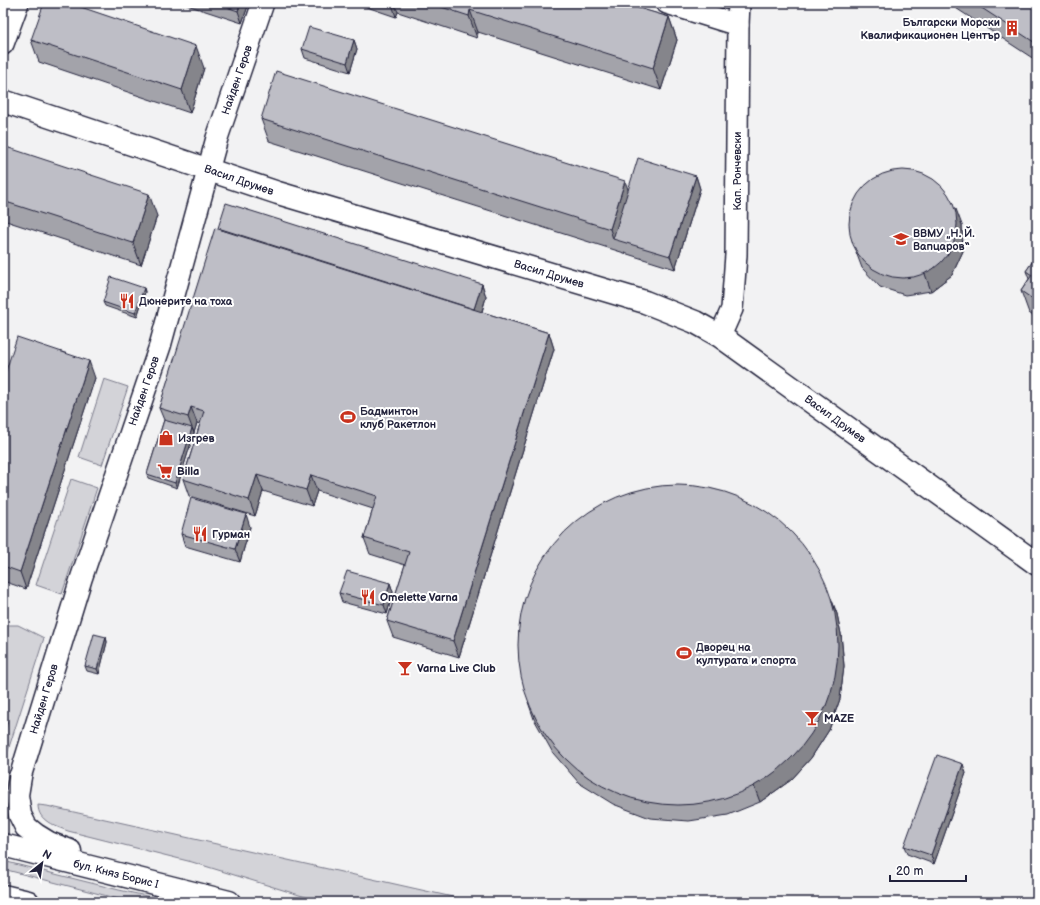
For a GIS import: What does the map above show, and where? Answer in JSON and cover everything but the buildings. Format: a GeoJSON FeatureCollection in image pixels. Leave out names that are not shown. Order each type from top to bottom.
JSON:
{"type":"FeatureCollection","features":[{"type":"Feature","properties":{"kind":"street"},"geometry":{"type":"LineString","coordinates":[[3,44],[18,3]]}},
{"type":"Feature","properties":{"kind":"street","name":"Найден Геров"},"geometry":{"type":"LineString","coordinates":[[20,777],[81,579],[160,346],[217,138],[263,3]]}},
{"type":"Feature","properties":{"kind":"street"},"geometry":{"type":"LineString","coordinates":[[667,3],[738,25]]}},
{"type":"Feature","properties":{"kind":"street","name":"Кап. Рончевски"},"geometry":{"type":"LineString","coordinates":[[720,336],[732,309],[736,255],[739,3]]}},
{"type":"Feature","properties":{"kind":"street","name":"Васил Друмев"},"geometry":{"type":"LineString","coordinates":[[3,101],[278,193],[645,302],[695,322],[720,336],[1037,564]]}},
{"type":"Feature","properties":{"kind":"street"},"geometry":{"type":"LineString","coordinates":[[3,800],[20,777]]}},
{"type":"Feature","properties":{"kind":"street"},"geometry":{"type":"LineString","coordinates":[[20,777],[17,795],[20,815],[26,827],[36,835],[49,843],[76,854],[174,888]]}},
{"type":"Feature","properties":{"kind":"street","name":"бул. Княз Борис I"},"geometry":{"type":"LineString","coordinates":[[3,845],[229,902]]}},
{"type":"Feature","properties":{"kind":"street"},"geometry":{"type":"LineString","coordinates":[[3,896],[28,902]]}},
{"type":"Feature","properties":{"kind":"shaded area"},"geometry":{"type":"Polygon","coordinates":[[[104,379],[128,387],[102,465],[79,457],[104,379]]]}},
{"type":"Feature","properties":{"kind":"shaded area"},"geometry":{"type":"Polygon","coordinates":[[[71,479],[97,488],[62,594],[36,585],[71,479]]]}},
{"type":"Feature","properties":{"kind":"shaded area"},"geometry":{"type":"Polygon","coordinates":[[[3,625],[18,625],[44,638],[3,766],[3,625]]]}},
{"type":"Feature","properties":{"kind":"shaded area"},"geometry":{"type":"Polygon","coordinates":[[[38,805],[475,902],[322,902],[192,862],[68,831],[53,825],[44,819],[39,811],[38,805]]]}},
{"type":"Feature","properties":{"kind":"shaded area"},"geometry":{"type":"Polygon","coordinates":[[[3,861],[174,902],[132,902],[119,899],[3,869],[3,861]]]}},
{"type":"Feature","properties":{"kind":"place","name":"Български Морски Квалификационен Център"},"geometry":{"type":"Point","coordinates":[1012,28]}},
{"type":"Feature","properties":{"kind":"place","name":"ВВМУ „Н. Й. Вапцаров“"},"geometry":{"type":"Point","coordinates":[901,239]}},
{"type":"Feature","properties":{"kind":"place","name":"Дюнерите на тоха"},"geometry":{"type":"Point","coordinates":[127,301]}},
{"type":"Feature","properties":{"kind":"place","name":"Бадминтон клуб Ракетлон"},"geometry":{"type":"Point","coordinates":[348,417]}},
{"type":"Feature","properties":{"kind":"place","name":"Изгрев"},"geometry":{"type":"Point","coordinates":[166,438]}},
{"type":"Feature","properties":{"kind":"place","name":"Billa"},"geometry":{"type":"Point","coordinates":[165,471]}},
{"type":"Feature","properties":{"kind":"place","name":"Гурман"},"geometry":{"type":"Point","coordinates":[200,534]}},
{"type":"Feature","properties":{"kind":"place","name":"Omelette Varna"},"geometry":{"type":"Point","coordinates":[368,597]}},
{"type":"Feature","properties":{"kind":"place","name":"Дворец на културата и спорта"},"geometry":{"type":"Point","coordinates":[684,653]}},
{"type":"Feature","properties":{"kind":"place","name":"Varna Live Club"},"geometry":{"type":"Point","coordinates":[405,668]}},
{"type":"Feature","properties":{"kind":"place","name":"MAZE"},"geometry":{"type":"Point","coordinates":[812,718]}}]}
